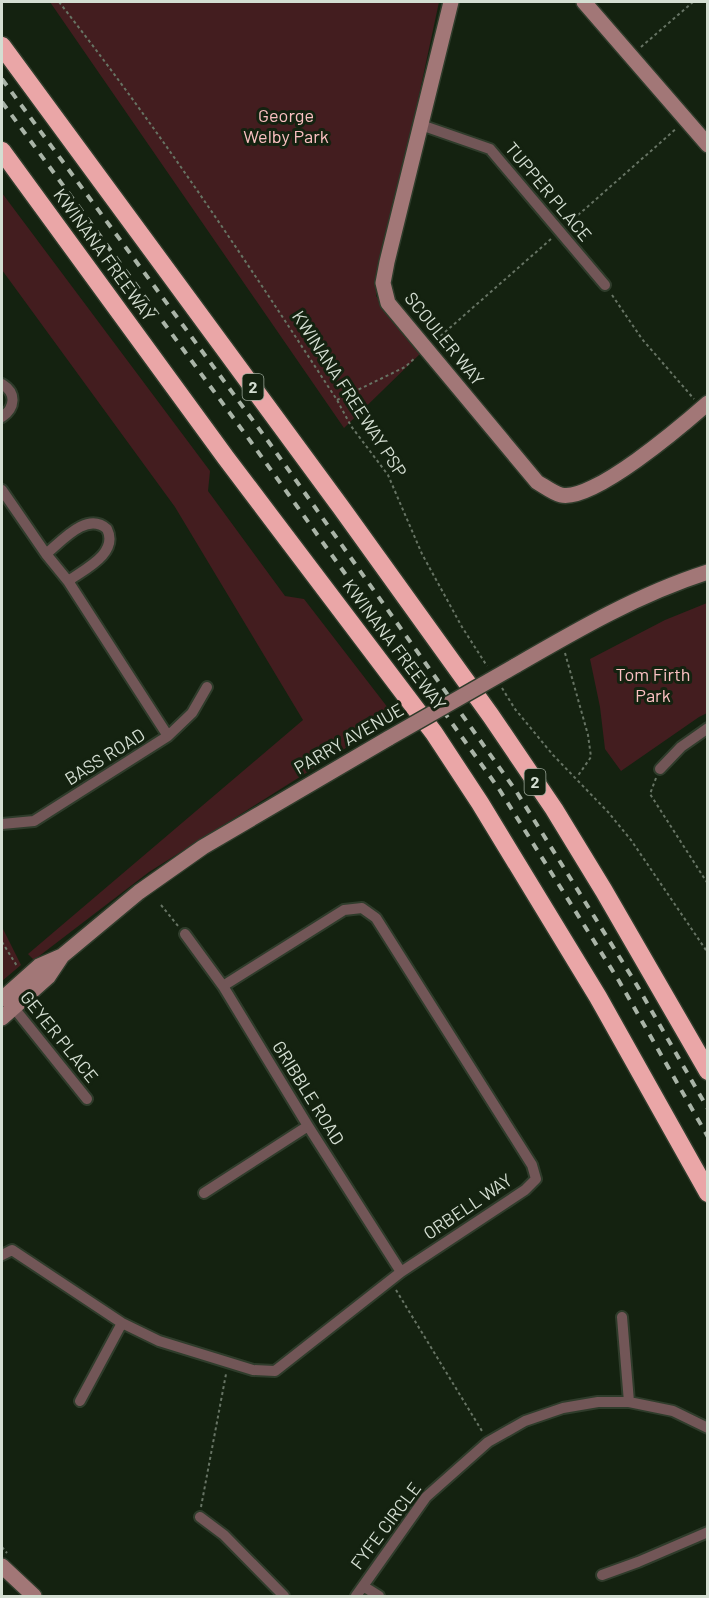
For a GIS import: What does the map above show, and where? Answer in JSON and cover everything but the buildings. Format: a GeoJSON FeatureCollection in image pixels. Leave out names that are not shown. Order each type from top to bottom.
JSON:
{"type":"FeatureCollection","features":[{"type":"Feature","properties":{"kind":"highway","name":"KWINANA FREEWAY"},"geometry":{"type":"LineString","coordinates":[[2,46],[340,506],[491,716],[554,809],[708,1071]]}},
{"type":"Feature","properties":{"kind":"highway","name":"KWINANA FREEWAY"},"geometry":{"type":"LineString","coordinates":[[2,151],[226,458],[434,733],[480,802],[598,997],[708,1193]]}},
{"type":"Feature","properties":{"kind":"main road","name":"SCOULER WAY"},"geometry":{"type":"LineString","coordinates":[[451,2],[383,283],[388,303],[537,482],[562,496],[585,493],[607,481],[708,403]]}},
{"type":"Feature","properties":{"kind":"main road"},"geometry":{"type":"LineString","coordinates":[[584,2],[708,145]]}},
{"type":"Feature","properties":{"kind":"main road","name":"PARRY AVENUE"},"geometry":{"type":"LineString","coordinates":[[5,1005],[39,966],[62,956],[139,892],[203,847],[599,618],[674,583],[708,572]]}},
{"type":"Feature","properties":{"kind":"main road","name":"PARRY AVENUE"},"geometry":{"type":"LineString","coordinates":[[5,1005],[48,977],[62,956]]}},
{"type":"Feature","properties":{"kind":"main road"},"geometry":{"type":"LineString","coordinates":[[2,1566],[34,1596]]}},
{"type":"Feature","properties":{"kind":"street","name":"TUPPER PLACE"},"geometry":{"type":"LineString","coordinates":[[421,126],[490,149],[605,285]]}},
{"type":"Feature","properties":{"kind":"street"},"geometry":{"type":"LineString","coordinates":[[2,384],[10,390],[13,402],[9,413],[2,417]]}},
{"type":"Feature","properties":{"kind":"street"},"geometry":{"type":"LineString","coordinates":[[2,490],[46,554],[68,581],[168,736]]}},
{"type":"Feature","properties":{"kind":"street"},"geometry":{"type":"LineString","coordinates":[[46,554],[85,524],[97,523],[107,529],[111,541],[106,552],[68,581]]}},
{"type":"Feature","properties":{"kind":"street","name":"BASS ROAD"},"geometry":{"type":"LineString","coordinates":[[2,824],[34,821],[168,736],[192,713],[207,687]]}},
{"type":"Feature","properties":{"kind":"street"},"geometry":{"type":"LineString","coordinates":[[660,769],[681,747],[708,728]]}},
{"type":"Feature","properties":{"kind":"street","name":"ORBELL WAY"},"geometry":{"type":"LineString","coordinates":[[2,1255],[12,1250],[122,1323],[159,1341],[253,1370],[275,1371],[390,1280],[525,1190],[536,1179],[532,1165],[376,918],[362,908],[344,910],[223,986]]}},
{"type":"Feature","properties":{"kind":"street","name":"GRIBBLE ROAD"},"geometry":{"type":"LineString","coordinates":[[185,934],[223,986],[308,1126],[401,1272]]}},
{"type":"Feature","properties":{"kind":"street","name":"GEYER PLACE"},"geometry":{"type":"LineString","coordinates":[[5,1005],[87,1099]]}},
{"type":"Feature","properties":{"kind":"street"},"geometry":{"type":"LineString","coordinates":[[204,1193],[308,1126]]}},
{"type":"Feature","properties":{"kind":"street"},"geometry":{"type":"LineString","coordinates":[[622,1317],[629,1402]]}},
{"type":"Feature","properties":{"kind":"street"},"geometry":{"type":"LineString","coordinates":[[80,1401],[122,1323]]}},
{"type":"Feature","properties":{"kind":"street","name":"FYFE CIRCLE"},"geometry":{"type":"LineString","coordinates":[[356,1596],[426,1497],[488,1442],[525,1421],[563,1408],[598,1402],[629,1402],[673,1411],[708,1428]]}},
{"type":"Feature","properties":{"kind":"street"},"geometry":{"type":"LineString","coordinates":[[200,1517],[224,1535],[284,1596]]}},
{"type":"Feature","properties":{"kind":"street"},"geometry":{"type":"LineString","coordinates":[[602,1575],[708,1532]]}},
{"type":"Feature","properties":{"kind":"street"},"geometry":{"type":"LineString","coordinates":[[363,1586],[379,1596]]}},
{"type":"Feature","properties":{"kind":"path","name":"KWINANA FREEWAY PSP"},"geometry":{"type":"LineString","coordinates":[[59,2],[108,65],[235,244],[337,400],[351,426],[388,475],[422,554],[462,627],[492,673]]}},
{"type":"Feature","properties":{"kind":"path"},"geometry":{"type":"LineString","coordinates":[[630,57],[693,2]]}},
{"type":"Feature","properties":{"kind":"path"},"geometry":{"type":"LineString","coordinates":[[337,400],[405,367],[686,121]]}},
{"type":"Feature","properties":{"kind":"path"},"geometry":{"type":"LineString","coordinates":[[605,285],[642,339],[697,402],[694,415]]}},
{"type":"Feature","properties":{"kind":"path"},"geometry":{"type":"LineString","coordinates":[[565,653],[588,735],[591,757],[576,778]]}},
{"type":"Feature","properties":{"kind":"path"},"geometry":{"type":"LineString","coordinates":[[497,682],[553,755],[631,840],[708,953]]}},
{"type":"Feature","properties":{"kind":"path"},"geometry":{"type":"LineString","coordinates":[[660,769],[650,794],[708,884]]}},
{"type":"Feature","properties":{"kind":"path"},"geometry":{"type":"LineString","coordinates":[[161,905],[185,934]]}},
{"type":"Feature","properties":{"kind":"path"},"geometry":{"type":"LineString","coordinates":[[2,942],[24,976],[29,975]]}},
{"type":"Feature","properties":{"kind":"path"},"geometry":{"type":"LineString","coordinates":[[390,1280],[488,1442]]}},
{"type":"Feature","properties":{"kind":"path"},"geometry":{"type":"LineString","coordinates":[[200,1517],[228,1362]]}},
{"type":"Feature","properties":{"kind":"green space","name":"George Welby Park"},"geometry":{"type":"Polygon","coordinates":[[[50,2],[439,2],[376,296],[422,352],[344,428],[50,2]]]}},
{"type":"Feature","properties":{"kind":"green space"},"geometry":{"type":"Polygon","coordinates":[[[2,193],[210,471],[208,491],[285,596],[304,599],[395,717],[149,872],[34,960],[28,954],[303,720],[175,507],[2,270],[2,193]]]}},
{"type":"Feature","properties":{"kind":"green space","name":"Tom Firth Park"},"geometry":{"type":"Polygon","coordinates":[[[707,603],[707,713],[621,771],[605,749],[600,707],[590,659],[665,620],[707,603]]]}},
{"type":"Feature","properties":{"kind":"green space"},"geometry":{"type":"Polygon","coordinates":[[[2,927],[21,965],[2,981],[2,927]]]}},
{"type":"Feature","properties":{"kind":"railway"},"geometry":{"type":"LineString","coordinates":[[2,79],[268,441],[516,791],[635,982],[708,1109]]}},
{"type":"Feature","properties":{"kind":"railway"},"geometry":{"type":"LineString","coordinates":[[2,102],[251,442],[499,789],[619,981],[708,1137]]}}]}
